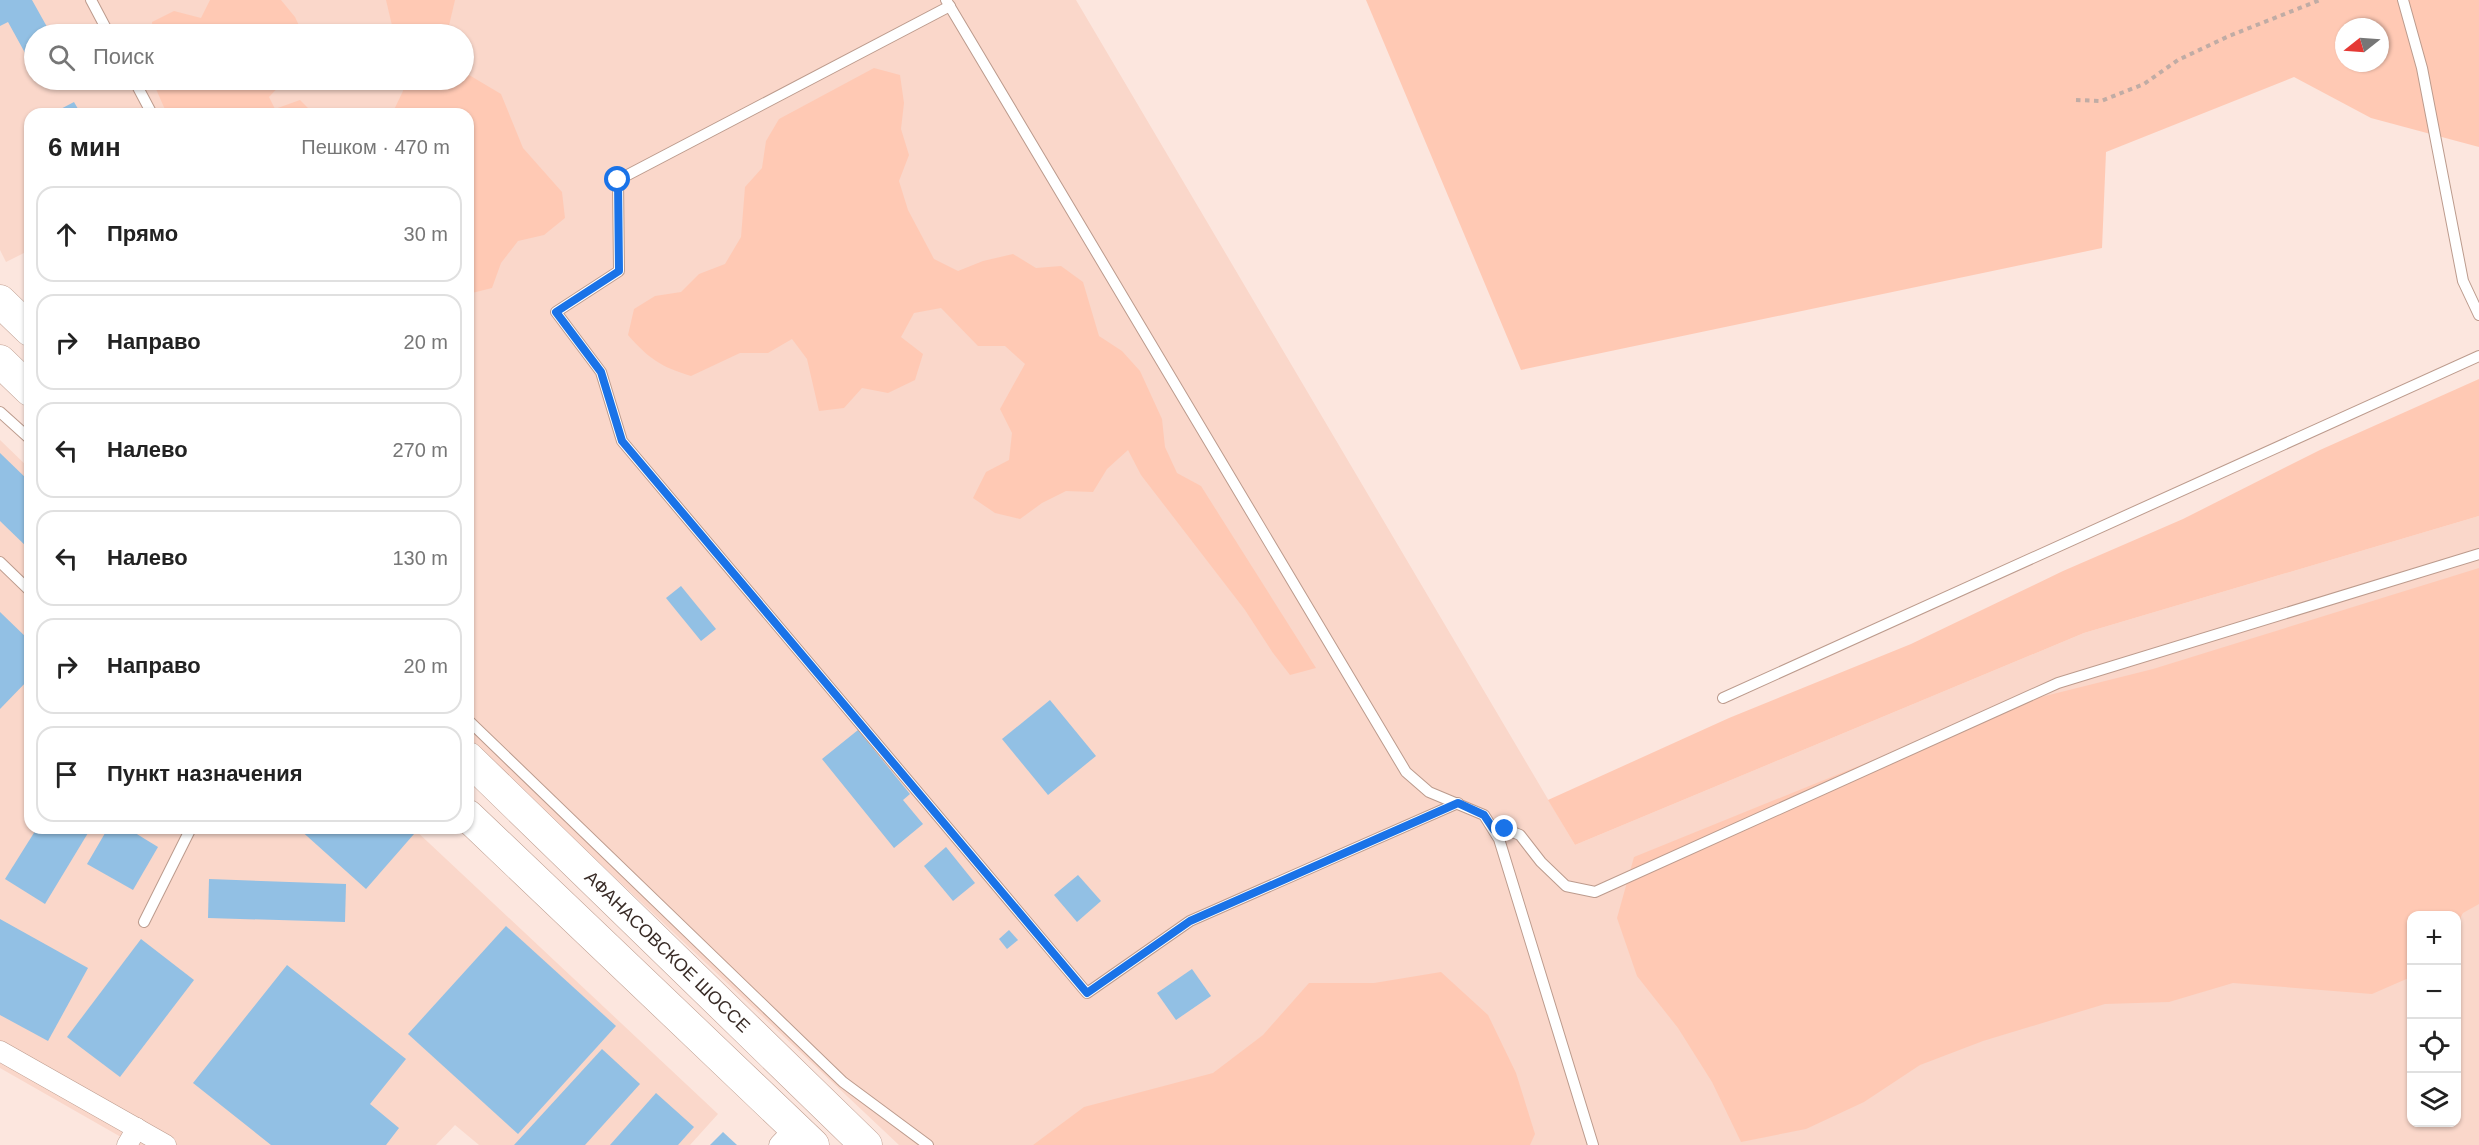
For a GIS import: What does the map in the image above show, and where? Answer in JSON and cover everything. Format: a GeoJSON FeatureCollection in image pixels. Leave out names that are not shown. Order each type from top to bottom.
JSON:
{"type":"FeatureCollection","features":[{"type":"Feature","properties":{"kind":"main road"},"geometry":{"type":"LineString","coordinates":[[0,301],[24,324]]}},
{"type":"Feature","properties":{"kind":"main road"},"geometry":{"type":"LineString","coordinates":[[0,361],[24,384]]}},
{"type":"Feature","properties":{"kind":"main road","name":"АФАНАСОВСКОЕ ШОССЕ"},"geometry":{"type":"LineString","coordinates":[[474,764],[866,1145]]}},
{"type":"Feature","properties":{"kind":"main road"},"geometry":{"type":"LineString","coordinates":[[474,822],[796,1139]]}},
{"type":"Feature","properties":{"kind":"street"},"geometry":{"type":"LineString","coordinates":[[0,1051],[132,1137],[166,1145]]}},
{"type":"Feature","properties":{"kind":"lane"},"geometry":{"type":"LineString","coordinates":[[91,0],[104,24]]}},
{"type":"Feature","properties":{"kind":"lane"},"geometry":{"type":"LineString","coordinates":[[2403,0],[2422,68],[2463,281],[2479,315]]}},
{"type":"Feature","properties":{"kind":"lane"},"geometry":{"type":"LineString","coordinates":[[1458,803],[1190,921],[1087,993],[622,441],[601,372],[556,312],[619,271],[618,180],[948,3],[1406,772],[1430,792],[1458,803],[1484,815],[1494,830],[1503,851],[1593,1145]]}},
{"type":"Feature","properties":{"kind":"lane"},"geometry":{"type":"LineString","coordinates":[[139,90],[149,108]]}},
{"type":"Feature","properties":{"kind":"lane"},"geometry":{"type":"LineString","coordinates":[[1723,698],[2479,356]]}},
{"type":"Feature","properties":{"kind":"lane"},"geometry":{"type":"LineString","coordinates":[[0,412],[24,434]]}},
{"type":"Feature","properties":{"kind":"lane"},"geometry":{"type":"LineString","coordinates":[[1494,830],[1505,829],[1520,835],[1541,862],[1566,886],[1595,892],[2058,683],[2479,554]]}},
{"type":"Feature","properties":{"kind":"lane"},"geometry":{"type":"LineString","coordinates":[[0,562],[24,585]]}},
{"type":"Feature","properties":{"kind":"lane"},"geometry":{"type":"LineString","coordinates":[[474,726],[843,1082],[928,1145]]}},
{"type":"Feature","properties":{"kind":"lane"},"geometry":{"type":"LineString","coordinates":[[144,922],[188,834]]}},
{"type":"Feature","properties":{"kind":"path"},"geometry":{"type":"LineString","coordinates":[[2076,100],[2101,101],[2144,84],[2178,60],[2229,36],[2320,0]]}},
{"type":"Feature","properties":{"kind":"shaded area"},"geometry":{"type":"Polygon","coordinates":[[[0,0],[1076,0],[1575,845],[2084,633],[2479,516],[2479,1145],[899,1145],[474,745],[474,108],[24,108],[24,253],[6,262],[0,250],[0,0]]]}},
{"type":"Feature","properties":{"kind":"shaded area"},"geometry":{"type":"Polygon","coordinates":[[[210,0],[281,0],[298,24],[152,24],[152,22],[174,11],[201,18],[210,0]]]}},
{"type":"Feature","properties":{"kind":"shaded area"},"geometry":{"type":"Polygon","coordinates":[[[386,0],[455,0],[449,24],[392,24],[386,0]]]}},
{"type":"Feature","properties":{"kind":"shaded area"},"geometry":{"type":"Polygon","coordinates":[[[1366,0],[2479,0],[2479,147],[2371,118],[2294,77],[2106,152],[2102,248],[1521,370],[1366,0]]]}},
{"type":"Feature","properties":{"kind":"shaded area"},"geometry":{"type":"Polygon","coordinates":[[[874,68],[900,75],[904,103],[901,129],[909,155],[899,181],[908,210],[934,259],[958,271],[983,261],[1013,254],[1036,268],[1061,266],[1083,282],[1099,336],[1122,351],[1140,371],[1162,419],[1165,447],[1177,473],[1201,486],[1316,668],[1290,675],[1245,610],[1141,475],[1128,450],[1107,469],[1093,492],[1066,491],[1042,503],[1020,519],[995,513],[973,498],[986,472],[1009,460],[1012,433],[1000,409],[1025,364],[1005,346],[978,346],[941,308],[914,313],[901,337],[923,354],[915,380],[888,393],[862,388],[844,408],[819,411],[807,359],[792,339],[768,353],[740,353],[691,376],[656,361],[628,335],[634,309],[655,296],[681,292],[699,274],[725,264],[741,237],[745,187],[762,168],[766,141],[779,119],[874,68]]]}},
{"type":"Feature","properties":{"kind":"shaded area"},"geometry":{"type":"Polygon","coordinates":[[[474,78],[501,94],[523,148],[562,192],[565,218],[544,235],[518,241],[501,263],[492,288],[474,292],[474,108],[395,108],[403,91],[474,90],[474,78]]]}},
{"type":"Feature","properties":{"kind":"shaded area"},"geometry":{"type":"Polygon","coordinates":[[[156,90],[276,90],[269,97],[274,108],[164,108],[156,90]]]}},
{"type":"Feature","properties":{"kind":"shaded area"},"geometry":{"type":"Polygon","coordinates":[[[300,100],[308,108],[278,108],[300,100]]]}},
{"type":"Feature","properties":{"kind":"shaded area"},"geometry":{"type":"Polygon","coordinates":[[[2479,379],[2479,516],[2084,633],[1575,845],[1548,800],[1729,718],[1911,644],[2063,571],[2183,519],[2320,450],[2479,379]]]}},
{"type":"Feature","properties":{"kind":"shaded area"},"geometry":{"type":"Polygon","coordinates":[[[0,440],[24,463],[24,834],[419,834],[718,1114],[690,1145],[479,1145],[455,1125],[436,1145],[135,1145],[0,1068],[0,440]]]}},
{"type":"Feature","properties":{"kind":"shaded area"},"geometry":{"type":"Polygon","coordinates":[[[2479,568],[2479,904],[2463,913],[2461,917],[2461,911],[2407,911],[2407,979],[2372,994],[2233,983],[2169,1002],[2105,1004],[1983,1041],[1920,1065],[1864,1102],[1806,1129],[1741,1142],[1712,1082],[1678,1028],[1637,976],[1617,918],[1634,857],[2009,705],[2153,669],[2479,568]]]}},
{"type":"Feature","properties":{"kind":"shaded area"},"geometry":{"type":"Polygon","coordinates":[[[1441,972],[1488,1015],[1516,1073],[1535,1134],[1530,1145],[1033,1145],[1084,1107],[1213,1073],[1263,1035],[1309,983],[1374,983],[1441,972]]]}},
{"type":"Feature","properties":{"kind":"building"},"geometry":{"type":"Polygon","coordinates":[[[0,0],[32,0],[45,24],[24,24],[24,51],[8,22],[0,26],[0,0]]]}},
{"type":"Feature","properties":{"kind":"building"},"geometry":{"type":"Polygon","coordinates":[[[74,102],[78,108],[62,108],[74,102]]]}},
{"type":"Feature","properties":{"kind":"building"},"geometry":{"type":"Polygon","coordinates":[[[0,453],[24,476],[24,544],[0,521],[0,453]]]}},
{"type":"Feature","properties":{"kind":"building"},"geometry":{"type":"Polygon","coordinates":[[[681,586],[716,629],[701,641],[666,598],[681,586]]]}},
{"type":"Feature","properties":{"kind":"building"},"geometry":{"type":"Polygon","coordinates":[[[0,612],[24,635],[24,684],[0,709],[0,612]]]}},
{"type":"Feature","properties":{"kind":"building"},"geometry":{"type":"Polygon","coordinates":[[[1050,700],[1096,756],[1048,795],[1002,739],[1050,700]]]}},
{"type":"Feature","properties":{"kind":"building"},"geometry":{"type":"Polygon","coordinates":[[[858,730],[910,794],[903,800],[923,824],[894,848],[822,759],[858,730]]]}},
{"type":"Feature","properties":{"kind":"building"},"geometry":{"type":"Polygon","coordinates":[[[33,834],[87,834],[45,904],[5,879],[33,834]]]}},
{"type":"Feature","properties":{"kind":"building"},"geometry":{"type":"Polygon","coordinates":[[[104,834],[137,834],[158,847],[133,890],[87,864],[104,834]]]}},
{"type":"Feature","properties":{"kind":"building"},"geometry":{"type":"Polygon","coordinates":[[[305,834],[414,834],[366,889],[305,834]]]}},
{"type":"Feature","properties":{"kind":"building"},"geometry":{"type":"Polygon","coordinates":[[[946,847],[975,883],[953,901],[924,866],[946,847]]]}},
{"type":"Feature","properties":{"kind":"building"},"geometry":{"type":"Polygon","coordinates":[[[1078,875],[1101,901],[1077,922],[1054,895],[1078,875]]]}},
{"type":"Feature","properties":{"kind":"building"},"geometry":{"type":"Polygon","coordinates":[[[209,879],[346,884],[345,922],[208,918],[209,879]]]}},
{"type":"Feature","properties":{"kind":"building"},"geometry":{"type":"Polygon","coordinates":[[[0,919],[88,968],[48,1041],[0,1015],[0,919]]]}},
{"type":"Feature","properties":{"kind":"building"},"geometry":{"type":"Polygon","coordinates":[[[506,926],[616,1026],[518,1134],[408,1034],[506,926]]]}},
{"type":"Feature","properties":{"kind":"building"},"geometry":{"type":"Polygon","coordinates":[[[1009,930],[1018,940],[1007,949],[999,939],[1009,930]]]}},
{"type":"Feature","properties":{"kind":"building"},"geometry":{"type":"Polygon","coordinates":[[[141,939],[194,980],[120,1077],[67,1037],[141,939]]]}},
{"type":"Feature","properties":{"kind":"building"},"geometry":{"type":"Polygon","coordinates":[[[287,965],[406,1059],[370,1104],[399,1128],[386,1145],[271,1145],[193,1083],[287,965]]]}},
{"type":"Feature","properties":{"kind":"building"},"geometry":{"type":"Polygon","coordinates":[[[1192,969],[1211,996],[1176,1020],[1157,993],[1192,969]]]}},
{"type":"Feature","properties":{"kind":"building"},"geometry":{"type":"Polygon","coordinates":[[[602,1049],[640,1084],[585,1145],[514,1145],[602,1049]]]}},
{"type":"Feature","properties":{"kind":"building"},"geometry":{"type":"Polygon","coordinates":[[[656,1093],[694,1127],[678,1145],[610,1145],[656,1093]]]}},
{"type":"Feature","properties":{"kind":"building"},"geometry":{"type":"Polygon","coordinates":[[[723,1132],[737,1145],[710,1145],[723,1132]]]}},
{"type":"Feature","properties":{"kind":"route"},"geometry":{"type":"LineString","coordinates":[[618,180],[619,271],[556,312],[601,372],[622,441],[1087,993],[1190,921],[1458,803],[1484,815],[1494,830],[1505,829]]}}]}
